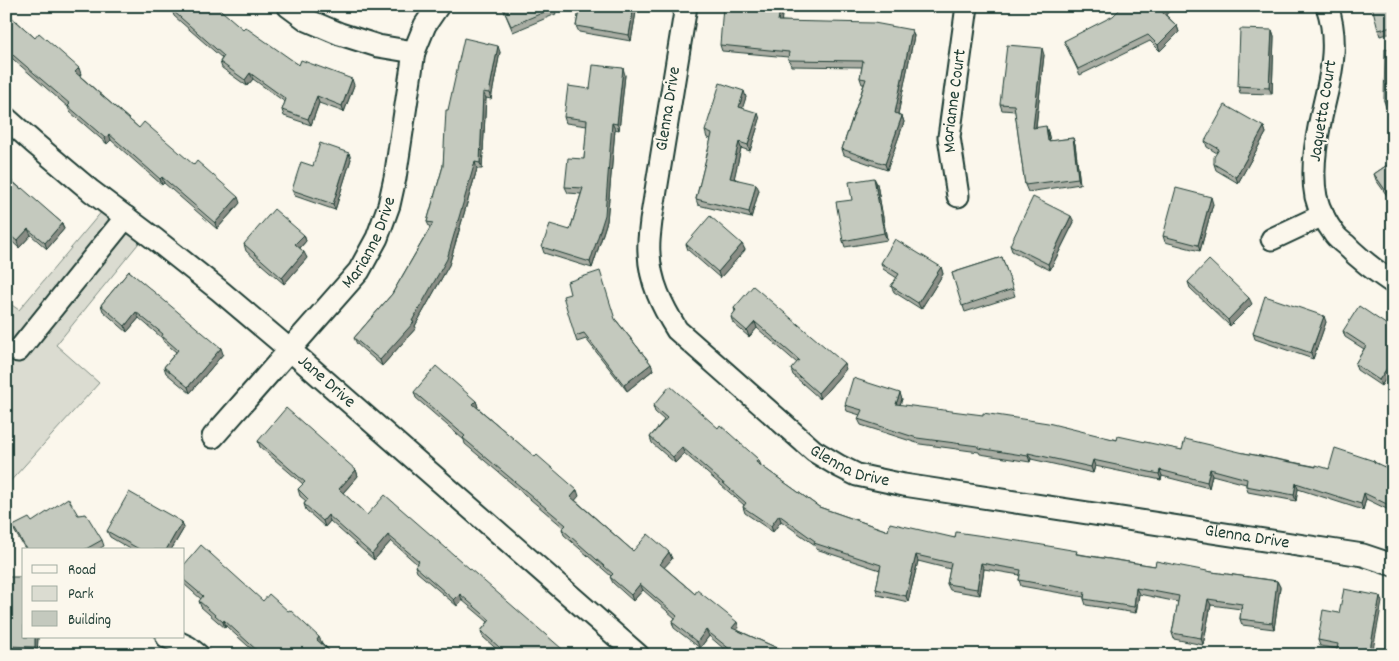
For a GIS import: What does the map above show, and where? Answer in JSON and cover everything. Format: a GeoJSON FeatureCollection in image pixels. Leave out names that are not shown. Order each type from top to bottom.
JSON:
{"type":"FeatureCollection","features":[{"type":"Feature","properties":{"kind":"street"},"geometry":{"type":"LineString","coordinates":[[288,6],[307,20],[340,34],[378,46],[414,52]]}},
{"type":"Feature","properties":{"kind":"street","name":"Marianne Drive"},"geometry":{"type":"LineString","coordinates":[[213,437],[359,271],[377,238],[389,205],[395,178],[414,52],[426,25],[438,6]]}},
{"type":"Feature","properties":{"kind":"street","name":"Glenna Drive"},"geometry":{"type":"LineString","coordinates":[[686,6],[651,221],[649,252],[652,279],[664,310],[677,330],[814,451],[857,475],[904,485],[1364,555],[1393,565]]}},
{"type":"Feature","properties":{"kind":"street","name":"Marianne Court"},"geometry":{"type":"LineString","coordinates":[[958,196],[949,137],[967,6]]}},
{"type":"Feature","properties":{"kind":"street","name":"Jaquetta Court"},"geometry":{"type":"LineString","coordinates":[[1326,6],[1334,41],[1332,72],[1318,126],[1315,156],[1316,198],[1323,215],[1336,236],[1367,265],[1393,283]]}},
{"type":"Feature","properties":{"kind":"street","name":"Jane Drive"},"geometry":{"type":"LineString","coordinates":[[6,118],[84,185],[219,290],[290,350],[638,655]]}},
{"type":"Feature","properties":{"kind":"street"},"geometry":{"type":"LineString","coordinates":[[1272,239],[1323,215]]}},
{"type":"Feature","properties":{"kind":"street"},"geometry":{"type":"LineString","coordinates":[[18,351],[126,217]]}},
{"type":"Feature","properties":{"kind":"street"},"geometry":{"type":"LineString","coordinates":[[169,638],[188,647],[198,655]]}},
{"type":"Feature","properties":{"kind":"green space"},"geometry":{"type":"Polygon","coordinates":[[[108,204],[147,233],[56,345],[99,383],[6,486],[6,301],[19,310],[108,204]]]}},
{"type":"Feature","properties":{"kind":"building"},"geometry":{"type":"Polygon","coordinates":[[[175,6],[216,6],[243,29],[245,27],[299,65],[301,60],[352,79],[342,106],[317,96],[308,119],[282,110],[286,99],[250,73],[245,80],[220,62],[224,56],[172,10],[175,6]]]}},
{"type":"Feature","properties":{"kind":"building"},"geometry":{"type":"Polygon","coordinates":[[[502,6],[553,6],[554,8],[511,26],[502,6]]]}},
{"type":"Feature","properties":{"kind":"building"},"geometry":{"type":"Polygon","coordinates":[[[580,6],[634,6],[629,35],[576,26],[580,6]]]}},
{"type":"Feature","properties":{"kind":"building"},"geometry":{"type":"Polygon","coordinates":[[[723,6],[780,9],[778,21],[874,23],[912,30],[895,113],[902,116],[885,164],[842,149],[866,79],[860,78],[863,61],[788,60],[789,52],[720,45],[723,6]]]}},
{"type":"Feature","properties":{"kind":"building"},"geometry":{"type":"Polygon","coordinates":[[[1123,6],[1166,6],[1161,11],[1177,26],[1158,45],[1148,35],[1078,69],[1064,41],[1113,16],[1123,6]]]}},
{"type":"Feature","properties":{"kind":"building"},"geometry":{"type":"Polygon","coordinates":[[[1372,6],[1393,6],[1393,27],[1378,30],[1372,6]]]}},
{"type":"Feature","properties":{"kind":"building"},"geometry":{"type":"Polygon","coordinates":[[[6,12],[35,38],[39,33],[79,68],[75,72],[139,128],[144,122],[194,165],[197,161],[238,197],[215,223],[162,177],[160,179],[109,134],[105,138],[68,106],[70,104],[6,49],[6,12]]]}},
{"type":"Feature","properties":{"kind":"building"},"geometry":{"type":"Polygon","coordinates":[[[1240,29],[1272,30],[1269,88],[1238,86],[1240,29]]]}},
{"type":"Feature","properties":{"kind":"building"},"geometry":{"type":"Polygon","coordinates":[[[464,38],[498,46],[489,93],[483,92],[480,163],[475,162],[447,259],[412,321],[414,322],[380,360],[354,338],[392,294],[433,223],[427,222],[443,166],[446,110],[448,110],[464,38]]]}},
{"type":"Feature","properties":{"kind":"building"},"geometry":{"type":"Polygon","coordinates":[[[1007,45],[1042,48],[1033,128],[1046,126],[1048,141],[1073,138],[1078,178],[1025,185],[1014,105],[1000,104],[1007,45]]]}},
{"type":"Feature","properties":{"kind":"building"},"geometry":{"type":"Polygon","coordinates":[[[1385,49],[1393,49],[1393,101],[1384,101],[1385,49]]]}},
{"type":"Feature","properties":{"kind":"building"},"geometry":{"type":"Polygon","coordinates":[[[593,65],[623,68],[617,124],[612,123],[605,215],[590,262],[542,247],[550,224],[570,230],[583,188],[565,187],[568,158],[584,159],[587,120],[564,117],[568,86],[590,89],[593,65]]]}},
{"type":"Feature","properties":{"kind":"building"},"geometry":{"type":"Polygon","coordinates":[[[720,83],[744,91],[739,107],[758,113],[748,145],[739,142],[730,178],[756,184],[749,212],[696,199],[712,134],[705,131],[720,83]]]}},
{"type":"Feature","properties":{"kind":"building"},"geometry":{"type":"Polygon","coordinates":[[[1225,105],[1264,127],[1236,177],[1214,164],[1214,157],[1219,149],[1205,141],[1225,105]]]}},
{"type":"Feature","properties":{"kind":"building"},"geometry":{"type":"Polygon","coordinates":[[[320,143],[349,153],[333,204],[292,190],[301,162],[313,166],[320,143]]]}},
{"type":"Feature","properties":{"kind":"building"},"geometry":{"type":"Polygon","coordinates":[[[1393,161],[1393,201],[1374,174],[1393,161]]]}},
{"type":"Feature","properties":{"kind":"building"},"geometry":{"type":"Polygon","coordinates":[[[6,176],[62,223],[45,243],[28,229],[17,241],[6,232],[6,176]]]}},
{"type":"Feature","properties":{"kind":"building"},"geometry":{"type":"Polygon","coordinates":[[[874,178],[884,233],[843,241],[836,202],[852,200],[849,182],[874,178]]]}},
{"type":"Feature","properties":{"kind":"building"},"geometry":{"type":"Polygon","coordinates":[[[1176,188],[1211,197],[1198,245],[1163,236],[1176,188]]]}},
{"type":"Feature","properties":{"kind":"building"},"geometry":{"type":"Polygon","coordinates":[[[1033,197],[1071,216],[1048,264],[1010,245],[1033,197]]]}},
{"type":"Feature","properties":{"kind":"building"},"geometry":{"type":"Polygon","coordinates":[[[274,209],[304,235],[295,244],[304,252],[282,278],[244,244],[274,209]]]}},
{"type":"Feature","properties":{"kind":"building"},"geometry":{"type":"Polygon","coordinates":[[[710,216],[742,244],[718,272],[686,244],[710,216]]]}},
{"type":"Feature","properties":{"kind":"building"},"geometry":{"type":"Polygon","coordinates":[[[895,239],[941,267],[918,303],[891,286],[899,274],[881,263],[895,239]]]}},
{"type":"Feature","properties":{"kind":"building"},"geometry":{"type":"Polygon","coordinates":[[[1002,257],[1013,289],[962,306],[952,273],[1002,257]]]}},
{"type":"Feature","properties":{"kind":"building"},"geometry":{"type":"Polygon","coordinates":[[[1209,260],[1249,298],[1228,320],[1188,282],[1209,260]]]}},
{"type":"Feature","properties":{"kind":"building"},"geometry":{"type":"Polygon","coordinates":[[[129,271],[221,348],[188,387],[164,367],[178,350],[162,336],[163,334],[136,312],[125,326],[101,305],[129,271]]]}},
{"type":"Feature","properties":{"kind":"building"},"geometry":{"type":"Polygon","coordinates":[[[600,271],[615,319],[651,364],[624,385],[584,333],[575,336],[563,296],[570,294],[567,282],[600,271]]]}},
{"type":"Feature","properties":{"kind":"building"},"geometry":{"type":"Polygon","coordinates":[[[753,286],[844,363],[818,393],[791,369],[799,360],[755,322],[747,331],[731,317],[736,310],[734,308],[753,286]]]}},
{"type":"Feature","properties":{"kind":"building"},"geometry":{"type":"Polygon","coordinates":[[[1265,296],[1324,316],[1311,353],[1253,333],[1265,296]]]}},
{"type":"Feature","properties":{"kind":"building"},"geometry":{"type":"Polygon","coordinates":[[[1359,306],[1393,329],[1393,359],[1379,380],[1355,364],[1366,346],[1343,331],[1359,306]]]}},
{"type":"Feature","properties":{"kind":"building"},"geometry":{"type":"Polygon","coordinates":[[[436,366],[476,401],[473,404],[577,490],[571,497],[633,551],[648,534],[669,552],[660,564],[695,594],[697,590],[737,622],[732,628],[793,655],[737,655],[706,630],[697,642],[672,622],[677,616],[640,584],[631,595],[610,577],[613,574],[562,529],[566,525],[463,438],[465,436],[414,392],[436,366]]]}},
{"type":"Feature","properties":{"kind":"building"},"geometry":{"type":"Polygon","coordinates":[[[853,378],[900,393],[896,404],[983,415],[983,413],[1048,423],[1117,440],[1118,436],[1182,450],[1185,439],[1244,453],[1316,467],[1316,465],[1329,469],[1335,448],[1374,461],[1393,471],[1393,507],[1364,493],[1361,504],[1296,483],[1294,495],[1246,486],[1247,479],[1210,469],[1207,482],[1160,470],[1159,474],[1093,460],[1091,467],[1028,453],[1028,456],[978,448],[978,446],[917,438],[858,419],[862,410],[845,405],[853,378]]]}},
{"type":"Feature","properties":{"kind":"building"},"geometry":{"type":"Polygon","coordinates":[[[670,386],[718,428],[720,425],[758,459],[756,462],[819,507],[888,531],[890,523],[955,538],[956,532],[1077,551],[1076,554],[1155,566],[1156,561],[1212,572],[1277,581],[1272,623],[1240,619],[1242,604],[1208,599],[1201,638],[1172,633],[1179,596],[1136,588],[1134,607],[1084,599],[1085,592],[1019,580],[1021,570],[981,563],[977,589],[947,584],[951,563],[916,555],[906,596],[876,589],[881,565],[814,543],[815,541],[779,515],[771,526],[743,507],[746,503],[682,447],[673,457],[650,437],[667,418],[653,406],[670,386]]]}},
{"type":"Feature","properties":{"kind":"building"},"geometry":{"type":"Polygon","coordinates":[[[286,408],[356,470],[339,489],[367,515],[385,495],[569,655],[508,655],[481,631],[490,620],[460,594],[454,600],[415,566],[419,561],[388,535],[372,554],[328,515],[323,521],[304,504],[308,499],[298,489],[305,482],[258,441],[286,408]]]}},
{"type":"Feature","properties":{"kind":"building"},"geometry":{"type":"Polygon","coordinates":[[[129,492],[182,522],[167,548],[137,548],[107,531],[129,492]]]}},
{"type":"Feature","properties":{"kind":"building"},"geometry":{"type":"Polygon","coordinates":[[[68,498],[78,515],[86,514],[102,540],[88,548],[26,548],[13,526],[29,518],[32,522],[68,498]]]}},
{"type":"Feature","properties":{"kind":"building"},"geometry":{"type":"Polygon","coordinates":[[[201,545],[263,601],[269,594],[288,611],[290,610],[319,637],[317,640],[334,655],[262,655],[224,620],[223,622],[199,601],[203,596],[185,581],[185,564],[201,545]]]}},
{"type":"Feature","properties":{"kind":"building"},"geometry":{"type":"Polygon","coordinates":[[[6,577],[22,577],[22,638],[35,638],[35,647],[6,646],[6,577]]]}},
{"type":"Feature","properties":{"kind":"building"},"geometry":{"type":"Polygon","coordinates":[[[1344,589],[1380,596],[1369,655],[1336,655],[1338,644],[1318,640],[1323,610],[1339,613],[1344,589]]]}}]}
